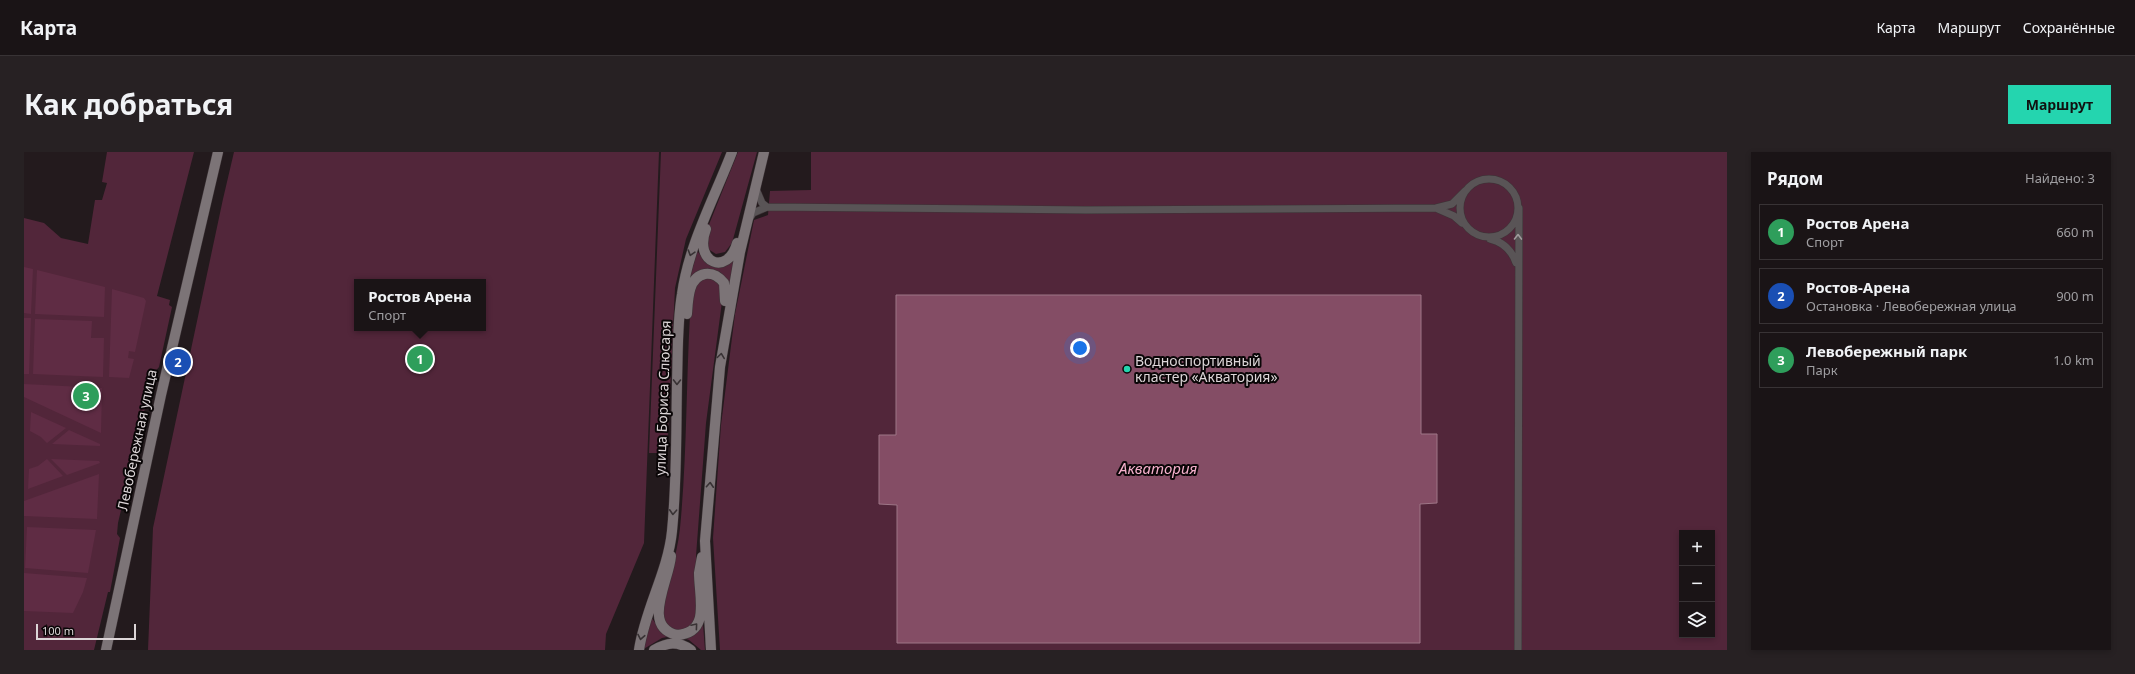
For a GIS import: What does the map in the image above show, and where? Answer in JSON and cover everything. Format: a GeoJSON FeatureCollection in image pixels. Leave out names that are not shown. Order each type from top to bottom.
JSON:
{"type":"FeatureCollection","features":[{"type":"Feature","properties":{"kind":"main road","name":"Левобережная улица"},"geometry":{"type":"LineString","coordinates":[[108,647],[159,402],[218,152]]}},
{"type":"Feature","properties":{"kind":"main road","name":"улица Бориса Слюсаря"},"geometry":{"type":"LineString","coordinates":[[639,650],[644,624],[666,558],[672,532],[676,468],[678,346],[682,294],[686,272],[696,237],[732,152]]}},
{"type":"Feature","properties":{"kind":"main road"},"geometry":{"type":"LineString","coordinates":[[672,532],[670,566],[659,606],[658,618],[660,624],[670,634],[683,635],[693,630],[700,620],[699,572],[705,541],[724,337],[748,216],[764,152]]}},
{"type":"Feature","properties":{"kind":"main road"},"geometry":{"type":"LineString","coordinates":[[714,196],[716,204],[702,242],[704,254],[712,261],[724,262],[733,253],[743,217],[748,216]]}},
{"type":"Feature","properties":{"kind":"main road"},"geometry":{"type":"LineString","coordinates":[[678,346],[685,340],[691,287],[694,281],[703,274],[714,274],[724,283],[726,296],[721,331],[724,337]]}},
{"type":"Feature","properties":{"kind":"main road"},"geometry":{"type":"LineString","coordinates":[[705,541],[711,650]]}},
{"type":"Feature","properties":{"kind":"main road"},"geometry":{"type":"LineString","coordinates":[[654,650],[668,644],[677,644],[690,650]]}},
{"type":"Feature","properties":{"kind":"street"},"geometry":{"type":"LineString","coordinates":[[748,216],[767,207],[1079,210],[1436,208],[1452,204],[1472,184],[1481,179],[1492,178],[1502,181],[1511,188],[1516,197],[1518,208],[1518,650]]}},
{"type":"Feature","properties":{"kind":"street"},"geometry":{"type":"LineString","coordinates":[[755,187],[762,203],[767,207]]}},
{"type":"Feature","properties":{"kind":"street"},"geometry":{"type":"LineString","coordinates":[[1464,191],[1460,199],[1459,209],[1465,226]]}},
{"type":"Feature","properties":{"kind":"street"},"geometry":{"type":"LineString","coordinates":[[1436,208],[1454,216],[1474,234],[1503,245],[1514,255],[1518,267]]}},
{"type":"Feature","properties":{"kind":"street"},"geometry":{"type":"LineString","coordinates":[[1486,238],[1498,236],[1509,230],[1516,220],[1518,208]]}},
{"type":"Feature","properties":{"kind":"shaded area"},"geometry":{"type":"Polygon","coordinates":[[[107,152],[194,152],[157,296],[170,300],[169,305],[172,307],[159,367],[153,374],[118,523],[117,534],[120,538],[110,592],[108,592],[94,650],[24,650],[24,218],[44,223],[61,238],[88,244],[95,200],[102,200],[107,183],[102,182],[107,152]]]}},
{"type":"Feature","properties":{"kind":"shaded area"},"geometry":{"type":"Polygon","coordinates":[[[234,152],[659,152],[644,543],[606,634],[605,650],[148,650],[153,528],[234,152]]]}},
{"type":"Feature","properties":{"kind":"shaded area"},"geometry":{"type":"Polygon","coordinates":[[[661,152],[722,152],[686,239],[675,288],[667,453],[649,453],[661,152]]]}},
{"type":"Feature","properties":{"kind":"shaded area"},"geometry":{"type":"Polygon","coordinates":[[[738,152],[757,152],[732,243],[725,252],[716,254],[708,249],[706,232],[738,152]]]}},
{"type":"Feature","properties":{"kind":"shaded area","name":"Водноспортивный кластер «Акватория»"},"geometry":{"type":"Polygon","coordinates":[[[811,152],[1727,152],[1727,650],[720,650],[713,538],[721,425],[735,314],[754,220],[768,215],[770,191],[811,190],[811,152]]]}},
{"type":"Feature","properties":{"kind":"shaded area"},"geometry":{"type":"Polygon","coordinates":[[[697,252],[707,263],[735,261],[731,282],[729,283],[720,272],[714,270],[692,278],[690,277],[697,252]]]}},
{"type":"Feature","properties":{"kind":"shaded area"},"geometry":{"type":"Polygon","coordinates":[[[24,267],[33,269],[31,314],[24,313],[24,267]]]}},
{"type":"Feature","properties":{"kind":"shaded area"},"geometry":{"type":"Polygon","coordinates":[[[37,270],[105,287],[104,317],[35,314],[37,270]]]}},
{"type":"Feature","properties":{"kind":"shaded area"},"geometry":{"type":"Polygon","coordinates":[[[702,279],[717,279],[723,294],[706,423],[696,556],[698,613],[688,630],[672,632],[662,620],[663,608],[680,528],[684,475],[690,315],[693,290],[702,279]]]}},
{"type":"Feature","properties":{"kind":"shaded area"},"geometry":{"type":"Polygon","coordinates":[[[112,289],[144,298],[146,301],[135,352],[129,351],[128,358],[134,359],[129,378],[109,377],[112,289]]]}},
{"type":"Feature","properties":{"kind":"shaded area"},"geometry":{"type":"Polygon","coordinates":[[[24,318],[31,318],[29,374],[24,374],[24,318]]]}},
{"type":"Feature","properties":{"kind":"shaded area"},"geometry":{"type":"Polygon","coordinates":[[[35,319],[92,321],[91,338],[104,338],[103,377],[33,374],[35,319]]]}},
{"type":"Feature","properties":{"kind":"shaded area"},"geometry":{"type":"Polygon","coordinates":[[[24,384],[102,388],[101,433],[24,397],[24,384]]]}},
{"type":"Feature","properties":{"kind":"shaded area"},"geometry":{"type":"Polygon","coordinates":[[[31,412],[66,428],[47,443],[41,437],[30,431],[31,412]]]}},
{"type":"Feature","properties":{"kind":"shaded area"},"geometry":{"type":"Polygon","coordinates":[[[69,430],[100,444],[100,446],[52,444],[69,430]]]}},
{"type":"Feature","properties":{"kind":"shaded area"},"geometry":{"type":"Polygon","coordinates":[[[47,459],[63,476],[28,489],[29,469],[38,466],[47,459]]]}},
{"type":"Feature","properties":{"kind":"shaded area"},"geometry":{"type":"Polygon","coordinates":[[[51,459],[99,461],[100,463],[67,475],[51,459]]]}},
{"type":"Feature","properties":{"kind":"shaded area"},"geometry":{"type":"Polygon","coordinates":[[[99,474],[97,519],[24,516],[24,501],[99,474]]]}},
{"type":"Feature","properties":{"kind":"shaded area"},"geometry":{"type":"Polygon","coordinates":[[[27,527],[96,530],[88,573],[25,568],[27,527]]]}},
{"type":"Feature","properties":{"kind":"shaded area"},"geometry":{"type":"Polygon","coordinates":[[[24,573],[87,578],[83,592],[73,613],[24,611],[24,573]]]}},
{"type":"Feature","properties":{"kind":"shaded area"},"geometry":{"type":"Polygon","coordinates":[[[651,617],[659,628],[672,636],[662,638],[642,650],[651,617]]]}},
{"type":"Feature","properties":{"kind":"shaded area"},"geometry":{"type":"Polygon","coordinates":[[[703,624],[705,650],[701,650],[689,640],[680,637],[703,624]]]}},
{"type":"Feature","properties":{"kind":"water","name":"Акватория"},"geometry":{"type":"Polygon","coordinates":[[[896,295],[1421,295],[1421,434],[1437,434],[1437,503],[1420,504],[1420,643],[897,643],[897,505],[879,504],[879,435],[896,435],[896,295]]]}},
{"type":"Feature","properties":{"kind":"place","name":"Ростов Арена"},"geometry":{"type":"Point","coordinates":[420,359]}},
{"type":"Feature","properties":{"kind":"place","name":"Ростов-Арена"},"geometry":{"type":"Point","coordinates":[178,362]}},
{"type":"Feature","properties":{"kind":"place","name":"Водноспортивный кластер «Акватория»"},"geometry":{"type":"Point","coordinates":[1127,369]}},
{"type":"Feature","properties":{"kind":"place","name":"Левобережный парк"},"geometry":{"type":"Point","coordinates":[86,396]}}]}
